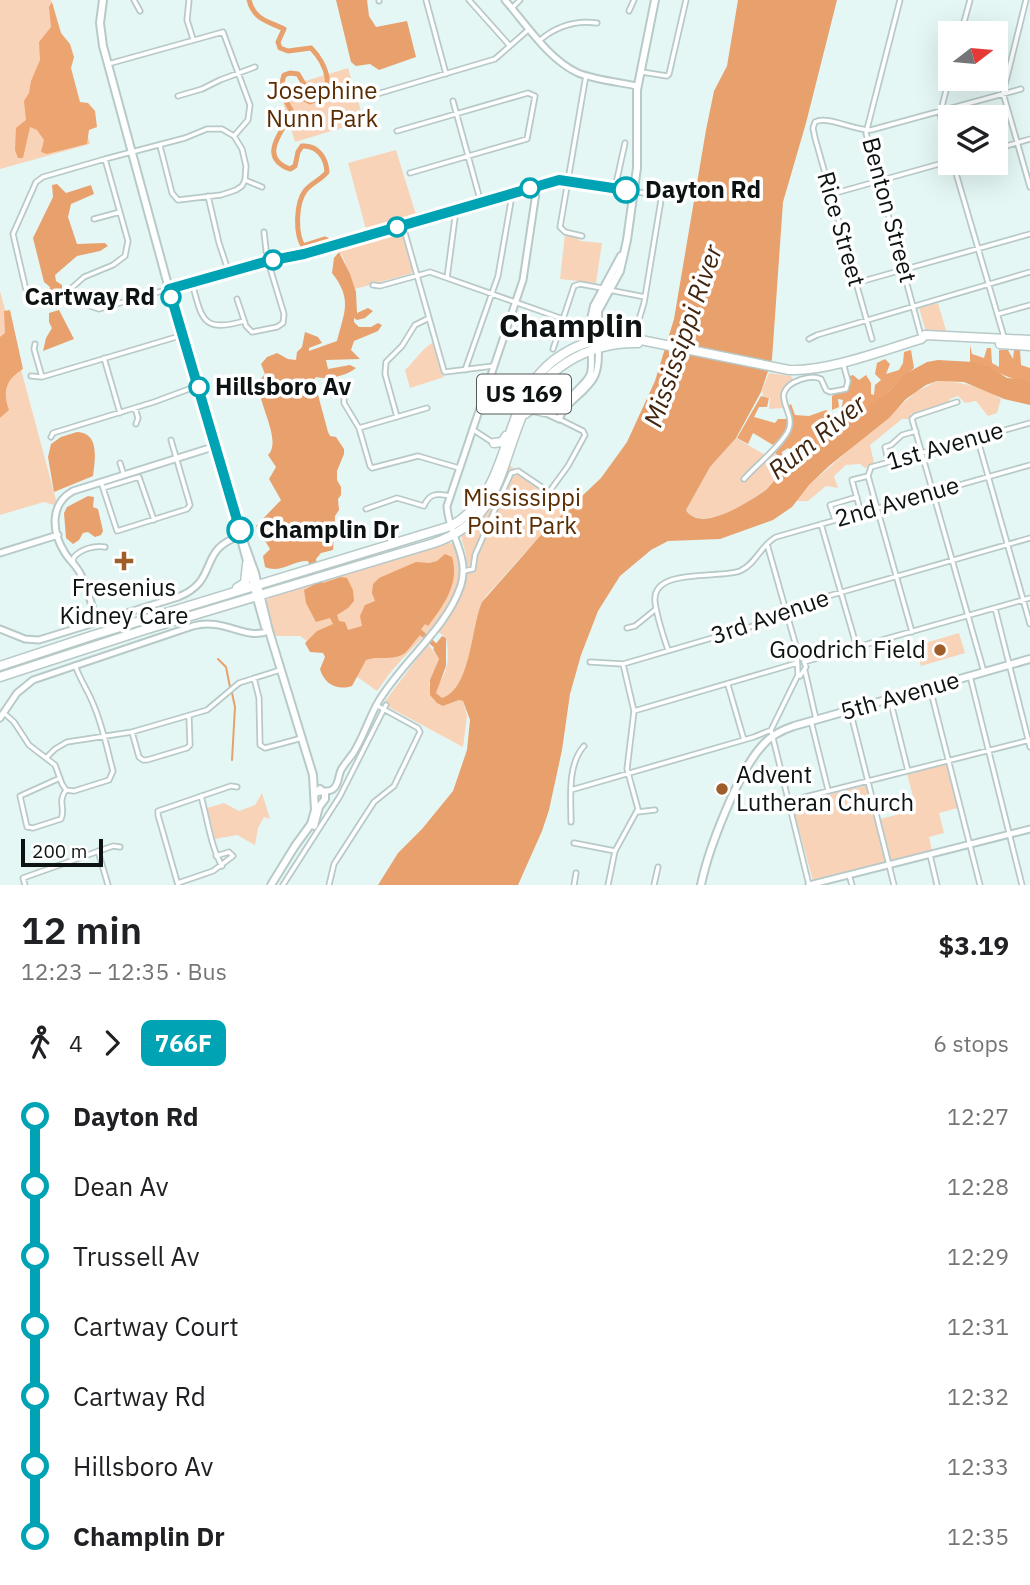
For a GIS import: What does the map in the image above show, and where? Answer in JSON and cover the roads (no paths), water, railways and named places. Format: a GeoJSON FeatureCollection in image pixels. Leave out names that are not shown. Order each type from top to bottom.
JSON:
{"type":"FeatureCollection","features":[{"type":"Feature","properties":{"kind":"highway","name":"US 169"},"geometry":{"type":"LineString","coordinates":[[453,530],[478,506],[492,486],[517,408],[533,381],[550,363],[567,351],[632,338],[802,370],[921,339],[1007,342],[1030,340]]}},
{"type":"Feature","properties":{"kind":"highway"},"geometry":{"type":"LineString","coordinates":[[1007,342],[1030,347]]}},
{"type":"Feature","properties":{"kind":"highway","name":"US 169"},"geometry":{"type":"LineString","coordinates":[[0,677],[257,591],[463,529],[481,513],[492,498],[501,480],[523,412],[540,386],[563,365],[595,345]]}},
{"type":"Feature","properties":{"kind":"highway"},"geometry":{"type":"LineString","coordinates":[[494,443],[505,439],[517,408]]}},
{"type":"Feature","properties":{"kind":"highway"},"geometry":{"type":"LineString","coordinates":[[513,442],[526,412],[534,409],[544,412]]}},
{"type":"Feature","properties":{"kind":"highway"},"geometry":{"type":"LineString","coordinates":[[208,600],[242,586],[247,579],[247,565]]}},
{"type":"Feature","properties":{"kind":"highway","name":"US 169"},"geometry":{"type":"LineString","coordinates":[[0,666],[208,600],[257,591]]}},
{"type":"Feature","properties":{"kind":"main road"},"geometry":{"type":"LineString","coordinates":[[103,0],[100,28],[108,64],[247,565],[257,591]]}},
{"type":"Feature","properties":{"kind":"main road"},"geometry":{"type":"LineString","coordinates":[[595,345],[593,309],[620,260],[634,191],[637,86],[655,0]]}},
{"type":"Feature","properties":{"kind":"main road"},"geometry":{"type":"LineString","coordinates":[[241,536],[245,542],[265,627],[269,631],[282,670],[313,775],[323,796],[313,829],[294,848]]}},
{"type":"Feature","properties":{"kind":"main road","name":"5th Avenue"},"geometry":{"type":"LineString","coordinates":[[771,733],[1030,659]]}},
{"type":"Feature","properties":{"kind":"main road"},"geometry":{"type":"LineString","coordinates":[[701,885],[713,841],[746,769],[771,733]]}},
{"type":"Feature","properties":{"kind":"main road"},"geometry":{"type":"LineString","coordinates":[[271,885],[311,824],[315,810],[313,775]]}},
{"type":"Feature","properties":{"kind":"main road"},"geometry":{"type":"LineString","coordinates":[[314,796],[317,803],[323,796]]}},
{"type":"Feature","properties":{"kind":"main road"},"geometry":{"type":"LineString","coordinates":[[314,796],[323,796]]}},
{"type":"Feature","properties":{"kind":"street"},"geometry":{"type":"LineString","coordinates":[[134,0],[140,11]]}},
{"type":"Feature","properties":{"kind":"street"},"geometry":{"type":"LineString","coordinates":[[189,0],[187,20],[193,40]]}},
{"type":"Feature","properties":{"kind":"street"},"geometry":{"type":"LineString","coordinates":[[426,0],[446,74]]}},
{"type":"Feature","properties":{"kind":"street"},"geometry":{"type":"LineString","coordinates":[[469,0],[510,46]]}},
{"type":"Feature","properties":{"kind":"street"},"geometry":{"type":"LineString","coordinates":[[505,0],[540,40],[568,66],[586,75],[637,86]]}},
{"type":"Feature","properties":{"kind":"street"},"geometry":{"type":"LineString","coordinates":[[512,8],[520,0]]}},
{"type":"Feature","properties":{"kind":"street"},"geometry":{"type":"LineString","coordinates":[[629,10],[634,0]]}},
{"type":"Feature","properties":{"kind":"street"},"geometry":{"type":"LineString","coordinates":[[640,71],[667,76],[686,0]]}},
{"type":"Feature","properties":{"kind":"street","name":"Benton Street"},"geometry":{"type":"LineString","coordinates":[[900,0],[867,130],[921,339]]}},
{"type":"Feature","properties":{"kind":"street"},"geometry":{"type":"LineString","coordinates":[[964,21],[970,0]]}},
{"type":"Feature","properties":{"kind":"street"},"geometry":{"type":"LineString","coordinates":[[1027,1],[1003,93],[1030,187]]}},
{"type":"Feature","properties":{"kind":"street"},"geometry":{"type":"LineString","coordinates":[[540,40],[556,28],[573,23],[597,23]]}},
{"type":"Feature","properties":{"kind":"street"},"geometry":{"type":"LineString","coordinates":[[362,95],[367,97],[495,59],[530,29]]}},
{"type":"Feature","properties":{"kind":"street"},"geometry":{"type":"LineString","coordinates":[[108,64],[221,32],[226,34],[250,110],[248,120],[234,136]]}},
{"type":"Feature","properties":{"kind":"street"},"geometry":{"type":"LineString","coordinates":[[178,96],[255,67]]}},
{"type":"Feature","properties":{"kind":"street"},"geometry":{"type":"LineString","coordinates":[[582,236],[565,232],[560,227],[586,75]]}},
{"type":"Feature","properties":{"kind":"street"},"geometry":{"type":"LineString","coordinates":[[961,105],[1021,89]]}},
{"type":"Feature","properties":{"kind":"street"},"geometry":{"type":"LineString","coordinates":[[397,131],[528,93],[535,96],[527,139],[410,173]]}},
{"type":"Feature","properties":{"kind":"street"},"geometry":{"type":"LineString","coordinates":[[453,101],[481,203]]}},
{"type":"Feature","properties":{"kind":"street"},"geometry":{"type":"LineString","coordinates":[[867,130],[938,112]]}},
{"type":"Feature","properties":{"kind":"street","name":"Rice Street"},"geometry":{"type":"LineString","coordinates":[[867,130],[823,119],[818,120],[813,128],[872,339]]}},
{"type":"Feature","properties":{"kind":"street"},"geometry":{"type":"LineString","coordinates":[[106,159],[128,241],[125,256],[113,265],[84,277],[61,299],[50,303],[39,302],[30,297],[26,290],[13,234],[36,182],[43,177],[106,159],[160,146],[207,129],[222,129],[234,136],[242,149],[246,180],[242,186],[229,193],[181,201],[175,198],[160,146]]}},
{"type":"Feature","properties":{"kind":"street"},"geometry":{"type":"LineString","coordinates":[[1008,145],[1030,139]]}},
{"type":"Feature","properties":{"kind":"street"},"geometry":{"type":"LineString","coordinates":[[615,188],[625,143]]}},
{"type":"Feature","properties":{"kind":"street"},"geometry":{"type":"LineString","coordinates":[[832,194],[938,166]]}},
{"type":"Feature","properties":{"kind":"street"},"geometry":{"type":"LineString","coordinates":[[956,175],[1007,342]]}},
{"type":"Feature","properties":{"kind":"street"},"geometry":{"type":"LineString","coordinates":[[246,180],[262,187]]}},
{"type":"Feature","properties":{"kind":"street"},"geometry":{"type":"LineString","coordinates":[[69,290],[84,304],[99,309],[268,261],[304,254],[559,180],[634,191],[661,198],[645,297],[637,326]]}},
{"type":"Feature","properties":{"kind":"street"},"geometry":{"type":"LineString","coordinates":[[283,885],[340,796],[390,684],[457,595],[466,571],[447,512],[458,468],[525,271],[537,186]]}},
{"type":"Feature","properties":{"kind":"street"},"geometry":{"type":"LineString","coordinates":[[465,370],[500,267],[510,194]]}},
{"type":"Feature","properties":{"kind":"street"},"geometry":{"type":"LineString","coordinates":[[208,196],[229,273]]}},
{"type":"Feature","properties":{"kind":"street"},"geometry":{"type":"LineString","coordinates":[[447,278],[456,210]]}},
{"type":"Feature","properties":{"kind":"street"},"geometry":{"type":"LineString","coordinates":[[94,219],[120,212]]}},
{"type":"Feature","properties":{"kind":"street"},"geometry":{"type":"LineString","coordinates":[[403,225],[445,372],[493,366]]}},
{"type":"Feature","properties":{"kind":"street"},"geometry":{"type":"LineString","coordinates":[[237,299],[247,329],[258,333],[283,323],[284,314],[263,242],[264,232]]}},
{"type":"Feature","properties":{"kind":"street"},"geometry":{"type":"LineString","coordinates":[[856,283],[1030,234]]}},
{"type":"Feature","properties":{"kind":"street"},"geometry":{"type":"LineString","coordinates":[[373,285],[380,286],[430,272],[563,319]]}},
{"type":"Feature","properties":{"kind":"street"},"geometry":{"type":"LineString","coordinates":[[809,339],[1030,272]]}},
{"type":"Feature","properties":{"kind":"street"},"geometry":{"type":"LineString","coordinates":[[192,283],[200,310],[209,322],[223,326],[244,320]]}},
{"type":"Feature","properties":{"kind":"street"},"geometry":{"type":"LineString","coordinates":[[552,349],[574,286],[580,284],[645,297]]}},
{"type":"Feature","properties":{"kind":"street"},"geometry":{"type":"LineString","coordinates":[[998,314],[1030,304]]}},
{"type":"Feature","properties":{"kind":"street"},"geometry":{"type":"LineString","coordinates":[[397,417],[385,374],[384,359],[402,346],[415,325],[429,318]]}},
{"type":"Feature","properties":{"kind":"street"},"geometry":{"type":"LineString","coordinates":[[31,376],[42,377],[183,335]]}},
{"type":"Feature","properties":{"kind":"street"},"geometry":{"type":"LineString","coordinates":[[35,344],[42,377]]}},
{"type":"Feature","properties":{"kind":"street"},"geometry":{"type":"LineString","coordinates":[[559,419],[563,411],[594,379],[598,368],[595,345]]}},
{"type":"Feature","properties":{"kind":"street"},"geometry":{"type":"LineString","coordinates":[[103,358],[120,413]]}},
{"type":"Feature","properties":{"kind":"street"},"geometry":{"type":"LineString","coordinates":[[744,479],[788,430],[790,418],[785,391],[800,379],[815,376],[821,379],[830,393],[846,389],[848,381],[842,361]]}},
{"type":"Feature","properties":{"kind":"street"},"geometry":{"type":"LineString","coordinates":[[51,436],[53,433],[199,386]]}},
{"type":"Feature","properties":{"kind":"street"},"geometry":{"type":"LineString","coordinates":[[344,397],[344,403],[359,428],[372,468],[418,456],[458,468]]}},
{"type":"Feature","properties":{"kind":"street"},"geometry":{"type":"LineString","coordinates":[[957,402],[913,417],[984,672]]}},
{"type":"Feature","properties":{"kind":"street"},"geometry":{"type":"LineString","coordinates":[[135,408],[138,418],[136,424]]}},
{"type":"Feature","properties":{"kind":"street"},"geometry":{"type":"LineString","coordinates":[[359,428],[427,408]]}},
{"type":"Feature","properties":{"kind":"street"},"geometry":{"type":"LineString","coordinates":[[466,571],[473,569],[475,555],[511,473],[518,471],[550,491],[583,442],[585,434],[544,412]]}},
{"type":"Feature","properties":{"kind":"street","name":"1st Avenue"},"geometry":{"type":"LineString","coordinates":[[867,476],[871,467],[1030,423]]}},
{"type":"Feature","properties":{"kind":"street"},"geometry":{"type":"LineString","coordinates":[[472,429],[494,443]]}},
{"type":"Feature","properties":{"kind":"street"},"geometry":{"type":"LineString","coordinates":[[888,462],[886,447],[902,435],[916,431]]}},
{"type":"Feature","properties":{"kind":"street"},"geometry":{"type":"LineString","coordinates":[[977,437],[1030,624]]}},
{"type":"Feature","properties":{"kind":"street"},"geometry":{"type":"LineString","coordinates":[[102,485],[117,531],[189,508],[172,440]]}},
{"type":"Feature","properties":{"kind":"street"},"geometry":{"type":"LineString","coordinates":[[102,485],[124,475],[216,446]]}},
{"type":"Feature","properties":{"kind":"street"},"geometry":{"type":"LineString","coordinates":[[120,463],[124,475]]}},
{"type":"Feature","properties":{"kind":"street","name":"2nd Avenue"},"geometry":{"type":"LineString","coordinates":[[767,544],[776,537],[1030,465]]}},
{"type":"Feature","properties":{"kind":"street"},"geometry":{"type":"LineString","coordinates":[[861,513],[852,480],[867,476],[912,632]]}},
{"type":"Feature","properties":{"kind":"street"},"geometry":{"type":"LineString","coordinates":[[97,622],[83,578],[62,549],[54,517],[61,501],[73,491],[141,478],[155,520]]}},
{"type":"Feature","properties":{"kind":"street"},"geometry":{"type":"LineString","coordinates":[[366,509],[397,498],[424,506],[428,498],[435,494],[450,496]]}},
{"type":"Feature","properties":{"kind":"street"},"geometry":{"type":"LineString","coordinates":[[835,520],[830,505],[857,497]]}},
{"type":"Feature","properties":{"kind":"street"},"geometry":{"type":"LineString","coordinates":[[821,524],[857,648]]}},
{"type":"Feature","properties":{"kind":"street"},"geometry":{"type":"LineString","coordinates":[[0,554],[58,535]]}},
{"type":"Feature","properties":{"kind":"street"},"geometry":{"type":"LineString","coordinates":[[0,629],[25,639],[39,640],[189,593],[204,579],[218,547],[225,541],[241,536]]}},
{"type":"Feature","properties":{"kind":"street","name":"3rd Avenue"},"geometry":{"type":"LineString","coordinates":[[590,662],[623,664],[777,619],[783,616],[789,607],[1030,538]]}},
{"type":"Feature","properties":{"kind":"street"},"geometry":{"type":"LineString","coordinates":[[668,650],[656,609],[656,593],[668,582],[680,577],[739,571],[750,565],[767,544]]}},
{"type":"Feature","properties":{"kind":"street"},"geometry":{"type":"LineString","coordinates":[[767,544],[797,652],[799,664],[796,681]]}},
{"type":"Feature","properties":{"kind":"street"},"geometry":{"type":"LineString","coordinates":[[73,563],[74,556],[79,552],[96,546],[105,547]]}},
{"type":"Feature","properties":{"kind":"street"},"geometry":{"type":"LineString","coordinates":[[635,711],[1030,598]]}},
{"type":"Feature","properties":{"kind":"street"},"geometry":{"type":"LineString","coordinates":[[995,608],[1030,747]]}},
{"type":"Feature","properties":{"kind":"street"},"geometry":{"type":"LineString","coordinates":[[627,628],[635,626],[656,609]]}},
{"type":"Feature","properties":{"kind":"street"},"geometry":{"type":"LineString","coordinates":[[66,790],[55,765],[29,745],[15,722],[2,715],[24,686],[38,678],[199,624],[221,624],[252,634],[269,631]]}},
{"type":"Feature","properties":{"kind":"street"},"geometry":{"type":"LineString","coordinates":[[814,660],[796,681],[771,733],[809,885],[1030,829]]}},
{"type":"Feature","properties":{"kind":"street"},"geometry":{"type":"LineString","coordinates":[[608,885],[615,851],[637,812],[628,774],[635,711],[623,664]]}},
{"type":"Feature","properties":{"kind":"street"},"geometry":{"type":"LineString","coordinates":[[799,664],[804,669],[828,791]]}},
{"type":"Feature","properties":{"kind":"street"},"geometry":{"type":"LineString","coordinates":[[799,664],[804,669]]}},
{"type":"Feature","properties":{"kind":"street"},"geometry":{"type":"LineString","coordinates":[[66,790],[75,791],[106,781],[113,771],[94,706],[75,665]]}},
{"type":"Feature","properties":{"kind":"street"},"geometry":{"type":"LineString","coordinates":[[46,758],[55,748],[67,742],[132,733],[207,710],[236,686],[282,670]]}},
{"type":"Feature","properties":{"kind":"street"},"geometry":{"type":"LineString","coordinates":[[970,676],[1022,885]]}},
{"type":"Feature","properties":{"kind":"street"},"geometry":{"type":"LineString","coordinates":[[254,678],[260,700],[258,742],[261,747],[302,738]]}},
{"type":"Feature","properties":{"kind":"street"},"geometry":{"type":"LineString","coordinates":[[727,684],[744,740]]}},
{"type":"Feature","properties":{"kind":"street"},"geometry":{"type":"LineString","coordinates":[[930,688],[980,885]]}},
{"type":"Feature","properties":{"kind":"street"},"geometry":{"type":"LineString","coordinates":[[890,699],[908,771]]}},
{"type":"Feature","properties":{"kind":"street"},"geometry":{"type":"LineString","coordinates":[[329,885],[334,864],[374,802],[394,786],[419,735],[420,730],[382,706]]}},
{"type":"Feature","properties":{"kind":"street"},"geometry":{"type":"LineString","coordinates":[[323,796],[340,786],[350,758],[382,706]]}},
{"type":"Feature","properties":{"kind":"street"},"geometry":{"type":"LineString","coordinates":[[850,710],[894,885]]}},
{"type":"Feature","properties":{"kind":"street"},"geometry":{"type":"LineString","coordinates":[[132,733],[141,760],[166,754],[190,745],[189,716]]}},
{"type":"Feature","properties":{"kind":"street","name":"5th Avenue"},"geometry":{"type":"LineString","coordinates":[[570,790],[771,733]]}},
{"type":"Feature","properties":{"kind":"street"},"geometry":{"type":"LineString","coordinates":[[789,801],[1029,740]]}},
{"type":"Feature","properties":{"kind":"street"},"geometry":{"type":"LineString","coordinates":[[571,822],[570,790],[580,751],[584,746]]}},
{"type":"Feature","properties":{"kind":"street"},"geometry":{"type":"LineString","coordinates":[[60,778],[20,796],[27,827],[33,828],[61,819],[63,815],[60,802],[66,790]]}},
{"type":"Feature","properties":{"kind":"street"},"geometry":{"type":"LineString","coordinates":[[216,856],[229,852],[232,858],[222,866],[178,884],[158,812],[231,786],[237,787]]}},
{"type":"Feature","properties":{"kind":"street"},"geometry":{"type":"LineString","coordinates":[[201,796],[216,856],[222,866]]}},
{"type":"Feature","properties":{"kind":"street"},"geometry":{"type":"LineString","coordinates":[[637,812],[655,810]]}},
{"type":"Feature","properties":{"kind":"street"},"geometry":{"type":"LineString","coordinates":[[574,844],[615,851]]}},
{"type":"Feature","properties":{"kind":"street"},"geometry":{"type":"LineString","coordinates":[[25,885],[23,878],[113,846],[120,847]]}},
{"type":"Feature","properties":{"kind":"street"},"geometry":{"type":"LineString","coordinates":[[98,851],[108,885]]}},
{"type":"Feature","properties":{"kind":"street"},"geometry":{"type":"LineString","coordinates":[[930,855],[937,885]]}},
{"type":"Feature","properties":{"kind":"street"},"geometry":{"type":"LineString","coordinates":[[654,885],[658,867]]}},
{"type":"Feature","properties":{"kind":"street"},"geometry":{"type":"LineString","coordinates":[[574,885],[576,873]]}},
{"type":"Feature","properties":{"kind":"street"},"geometry":{"type":"LineString","coordinates":[[849,875],[852,885]]}},
{"type":"Feature","properties":{"kind":"water"},"geometry":{"type":"Polygon","coordinates":[[[336,0],[367,0],[369,16],[376,27],[407,21],[416,57],[379,70],[370,64],[356,66],[351,62],[336,0]]]}},
{"type":"Feature","properties":{"kind":"water","name":"Mississippi River"},"geometry":{"type":"Polygon","coordinates":[[[738,0],[837,0],[783,202],[772,359],[761,392],[736,438],[710,467],[686,510],[693,517],[702,519],[724,514],[747,502],[766,490],[782,472],[786,472],[796,463],[799,464],[807,453],[816,451],[854,413],[857,415],[889,391],[905,374],[927,362],[973,362],[990,367],[1007,378],[1030,383],[1030,405],[1004,399],[964,382],[937,381],[926,385],[829,466],[809,485],[792,507],[773,520],[720,539],[668,541],[651,550],[620,576],[598,611],[570,694],[562,750],[549,810],[518,885],[378,885],[398,853],[453,791],[467,750],[470,720],[463,701],[443,706],[430,695],[430,680],[439,659],[433,649],[435,645],[442,636],[446,638],[446,666],[436,693],[442,698],[452,692],[459,683],[469,656],[482,602],[541,535],[601,478],[627,442],[655,381],[674,319],[706,130],[714,91],[727,66],[738,0]]]}},
{"type":"Feature","properties":{"kind":"water"},"geometry":{"type":"Polygon","coordinates":[[[57,184],[66,193],[91,185],[94,194],[71,204],[68,217],[77,244],[105,243],[108,246],[100,251],[77,256],[55,275],[56,281],[62,285],[62,290],[52,297],[49,293],[50,287],[44,282],[33,238],[53,197],[52,185],[57,184]]]}},
{"type":"Feature","properties":{"kind":"water"},"geometry":{"type":"Polygon","coordinates":[[[339,252],[356,292],[357,313],[368,308],[373,311],[365,318],[354,318],[354,322],[359,327],[371,327],[378,323],[382,325],[378,331],[354,341],[351,350],[360,359],[326,360],[328,369],[350,365],[356,368],[342,375],[331,378],[316,377],[314,380],[328,432],[330,436],[336,437],[344,449],[337,471],[341,495],[338,499],[339,510],[335,516],[333,550],[321,553],[316,559],[318,575],[323,583],[341,577],[347,578],[353,590],[354,601],[337,615],[339,621],[345,622],[348,630],[362,626],[360,616],[365,605],[375,601],[373,584],[379,578],[416,562],[437,561],[445,554],[452,557],[454,567],[449,594],[408,650],[397,657],[366,660],[352,686],[341,688],[332,685],[322,674],[320,669],[325,657],[323,653],[310,652],[305,643],[317,631],[333,624],[330,618],[316,622],[306,603],[304,590],[315,584],[308,561],[276,569],[265,567],[263,556],[270,549],[256,526],[281,500],[269,479],[276,467],[268,455],[272,440],[259,390],[259,381],[265,374],[261,364],[267,357],[277,353],[296,360],[305,332],[318,337],[322,343],[309,348],[309,351],[337,341],[345,306],[343,291],[332,273],[334,258],[339,252]]]}},
{"type":"Feature","properties":{"kind":"water"},"geometry":{"type":"Polygon","coordinates":[[[59,310],[74,339],[43,351],[52,328],[49,313],[59,310]]]}},
{"type":"Feature","properties":{"kind":"water"},"geometry":{"type":"Polygon","coordinates":[[[77,432],[84,433],[93,442],[93,476],[54,492],[48,457],[51,444],[61,437],[77,432]]]}},
{"type":"Feature","properties":{"kind":"water"},"geometry":{"type":"Polygon","coordinates":[[[88,496],[94,497],[93,507],[98,509],[103,531],[95,537],[88,532],[83,533],[73,544],[66,538],[64,513],[67,507],[88,496]]]}},
{"type":"Feature","properties":{"kind":"waterway"},"geometry":{"type":"LineString","coordinates":[[249,0],[258,16],[284,29],[278,42],[280,48],[288,51],[311,48],[325,70],[327,85],[324,92],[310,102],[305,99],[305,86],[298,74],[284,75],[280,90],[292,112],[275,143],[274,151],[280,164],[290,169],[295,166],[302,146],[317,150],[323,157],[327,172],[307,188],[302,196],[298,210],[298,226],[303,246],[325,239],[330,242]]}},
{"type":"Feature","properties":{"kind":"waterway"},"geometry":{"type":"LineString","coordinates":[[416,628],[439,649]]}},
{"type":"Feature","properties":{"kind":"waterway"},"geometry":{"type":"LineString","coordinates":[[218,659],[226,667],[230,687]]}},
{"type":"Feature","properties":{"kind":"waterway"},"geometry":{"type":"LineString","coordinates":[[232,693],[235,707],[232,760]]}},
{"type":"Feature","properties":{"kind":"place","name":"Dayton Rd"},"geometry":{"type":"Point","coordinates":[626,190]}},
{"type":"Feature","properties":{"kind":"place","name":"Cartway Rd"},"geometry":{"type":"Point","coordinates":[171,297]}},
{"type":"Feature","properties":{"kind":"place","name":"Hillsboro Av"},"geometry":{"type":"Point","coordinates":[199,387]}},
{"type":"Feature","properties":{"kind":"place","name":"Champlin Dr"},"geometry":{"type":"Point","coordinates":[240,530]}},
{"type":"Feature","properties":{"kind":"place","name":"Fresenius Kidney Care"},"geometry":{"type":"Point","coordinates":[124,561]}},
{"type":"Feature","properties":{"kind":"place","name":"Goodrich Field"},"geometry":{"type":"Point","coordinates":[940,650]}},
{"type":"Feature","properties":{"kind":"place","name":"Advent Lutheran Church"},"geometry":{"type":"Point","coordinates":[722,789]}},
{"type":"Feature","properties":{"kind":"district","name":"Champlin"},"geometry":{"type":"Point","coordinates":[571,326]}},
{"type":"Feature","properties":{"kind":"park label","name":"Josephine Nunn Park"},"geometry":{"type":"Point","coordinates":[322,105]}},
{"type":"Feature","properties":{"kind":"park label","name":"Mississippi Point Park"},"geometry":{"type":"Point","coordinates":[522,512]}},
{"type":"Feature","properties":{"kind":"water label","name":"Rum River"},"geometry":{"type":"Point","coordinates":[817,437]}}]}
